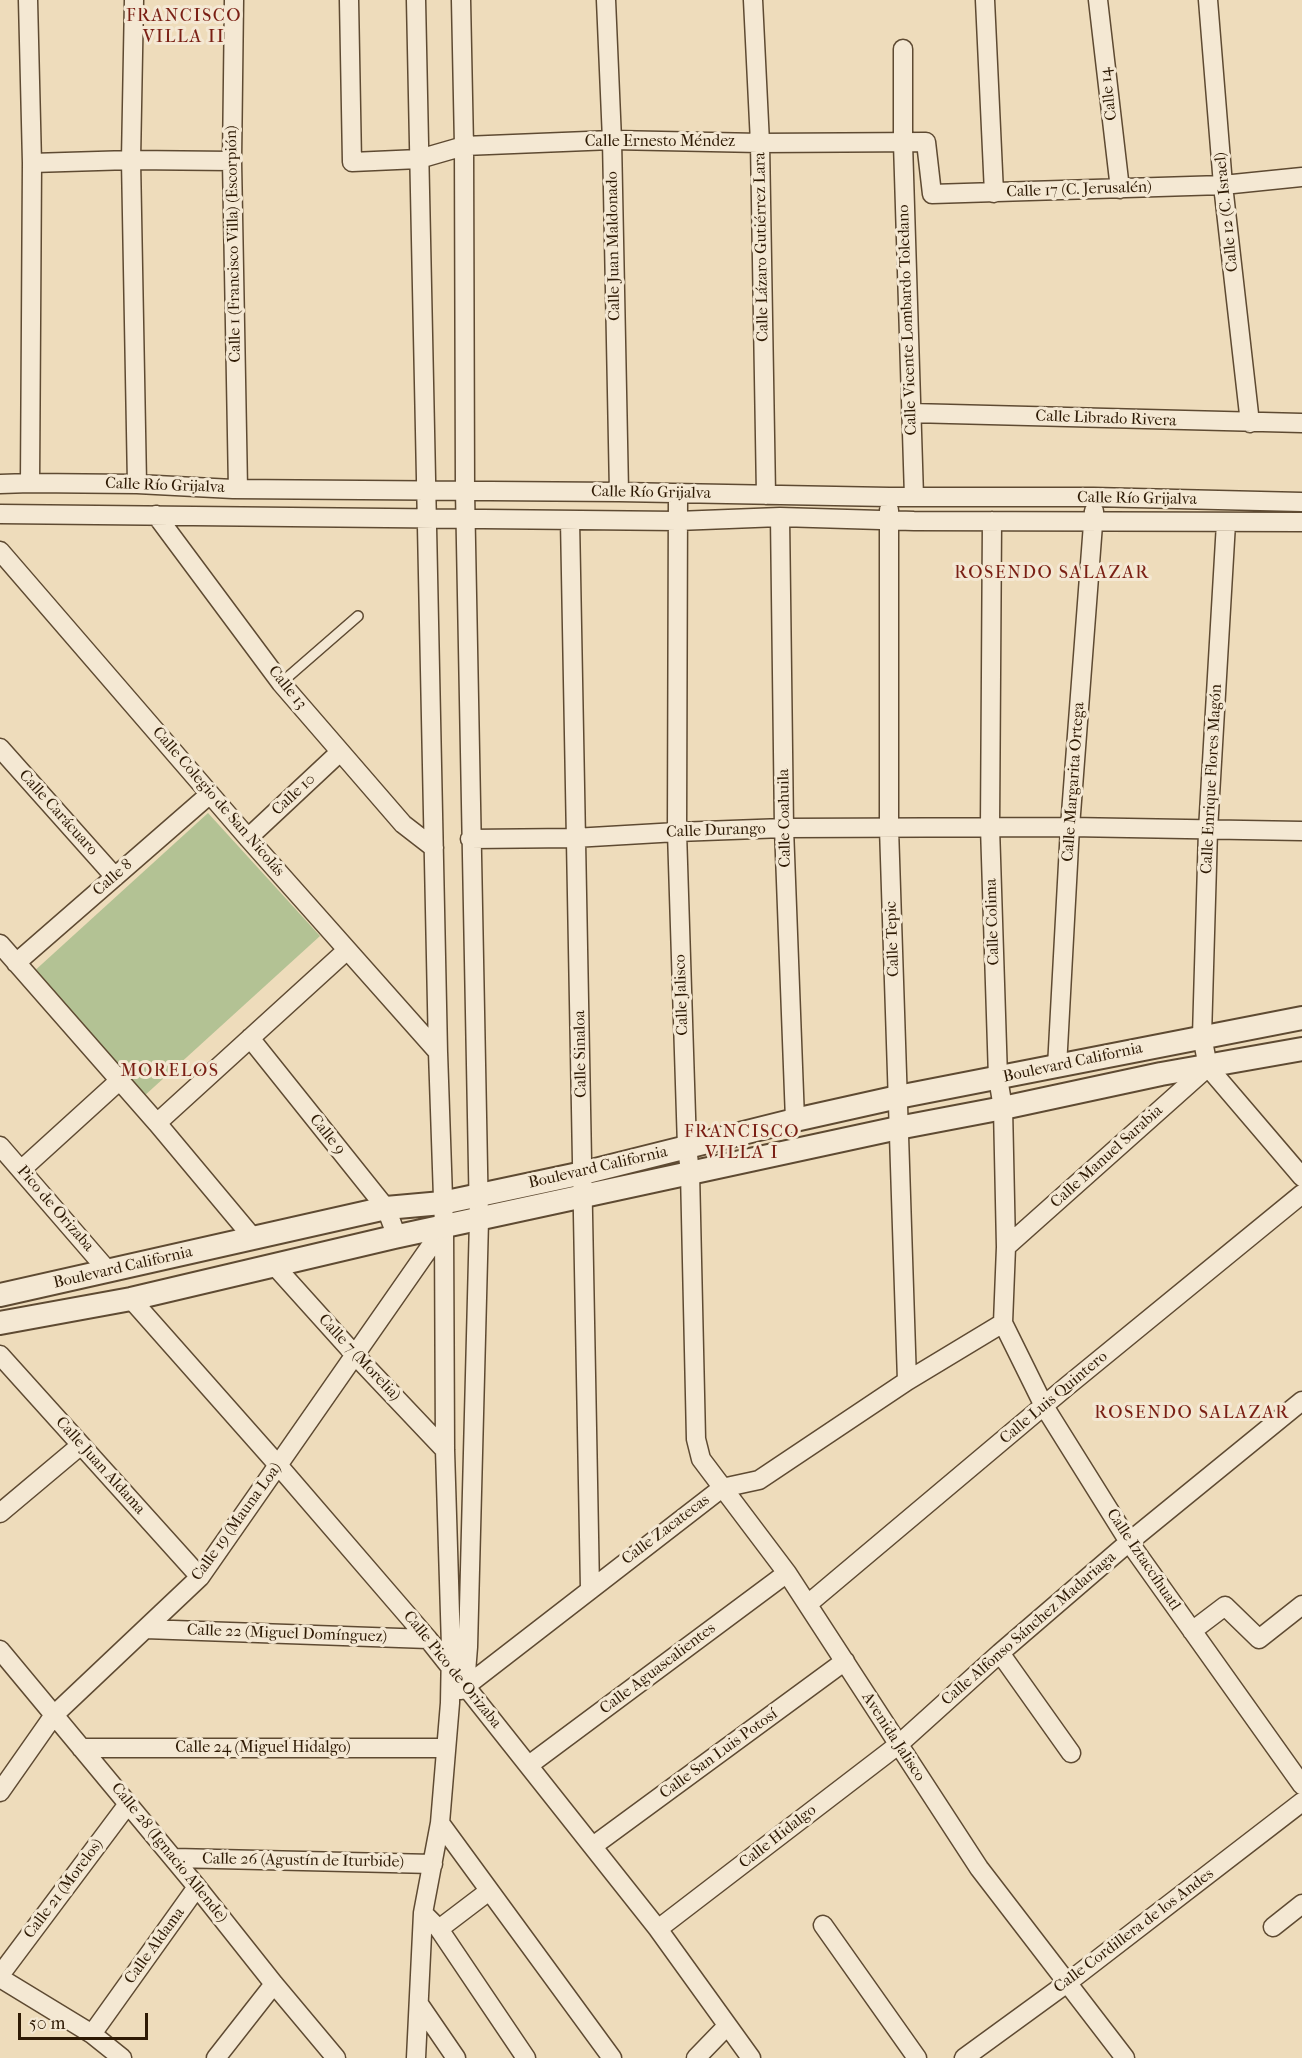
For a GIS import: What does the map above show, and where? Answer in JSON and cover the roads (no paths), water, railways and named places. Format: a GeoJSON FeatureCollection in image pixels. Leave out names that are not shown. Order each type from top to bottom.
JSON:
{"type":"FeatureCollection","features":[{"type":"Feature","properties":{"kind":"street"},"geometry":{"type":"LineString","coordinates":[[28,0],[32,163],[30,483]]}},
{"type":"Feature","properties":{"kind":"street"},"geometry":{"type":"LineString","coordinates":[[134,0],[131,160],[137,484]]}},
{"type":"Feature","properties":{"kind":"street","name":"Calle 1 (Francisco Villa) (Escorpión)"},"geometry":{"type":"LineString","coordinates":[[234,0],[232,160],[238,489]]}},
{"type":"Feature","properties":{"kind":"street","name":"Calle Ernesto Méndez"},"geometry":{"type":"LineString","coordinates":[[349,0],[352,162],[419,159],[465,146],[612,140],[903,142]]}},
{"type":"Feature","properties":{"kind":"street"},"geometry":{"type":"LineString","coordinates":[[416,0],[438,1052],[444,1227],[445,1450],[451,1667],[440,1823],[423,1913],[416,2058]]}},
{"type":"Feature","properties":{"kind":"street"},"geometry":{"type":"LineString","coordinates":[[461,0],[465,146],[465,519],[479,1220],[468,1647],[465,1686]]}},
{"type":"Feature","properties":{"kind":"street","name":"Calle Juan Maldonado"},"geometry":{"type":"LineString","coordinates":[[606,0],[612,140],[619,492]]}},
{"type":"Feature","properties":{"kind":"street","name":"Calle Lázaro Gutiérrez Lara"},"geometry":{"type":"LineString","coordinates":[[753,0],[760,142],[766,495]]}},
{"type":"Feature","properties":{"kind":"street"},"geometry":{"type":"LineString","coordinates":[[985,0],[993,193]]}},
{"type":"Feature","properties":{"kind":"street","name":"Calle 14"},"geometry":{"type":"LineString","coordinates":[[1098,0],[1120,189]]}},
{"type":"Feature","properties":{"kind":"street","name":"Calle 12 (C. Israel)"},"geometry":{"type":"LineString","coordinates":[[1208,0],[1223,185],[1250,423]]}},
{"type":"Feature","properties":{"kind":"street","name":"Calle Vicente Lombardo Toledano"},"geometry":{"type":"LineString","coordinates":[[903,49],[903,142],[914,497]]}},
{"type":"Feature","properties":{"kind":"street","name":"Calle 17 (C. Jerusalén)"},"geometry":{"type":"LineString","coordinates":[[903,142],[926,142],[932,194],[1223,185],[1302,177]]}},
{"type":"Feature","properties":{"kind":"street"},"geometry":{"type":"LineString","coordinates":[[32,163],[232,160]]}},
{"type":"Feature","properties":{"kind":"street","name":"Calle Librado Rivera"},"geometry":{"type":"LineString","coordinates":[[911,414],[1302,423]]}},
{"type":"Feature","properties":{"kind":"street","name":"Calle Río Grijalva"},"geometry":{"type":"LineString","coordinates":[[0,484],[137,484],[238,489],[889,497],[1093,497],[1302,502]]}},
{"type":"Feature","properties":{"kind":"street","name":"Calle Jalisco"},"geometry":{"type":"LineString","coordinates":[[678,494],[677,832],[687,1147],[690,1172],[696,1440],[701,1459],[722,1488]]}},
{"type":"Feature","properties":{"kind":"street","name":"Calle Tepic"},"geometry":{"type":"LineString","coordinates":[[889,497],[889,828],[907,1381]]}},
{"type":"Feature","properties":{"kind":"street","name":"Calle Margarita Ortega"},"geometry":{"type":"LineString","coordinates":[[1058,1061],[1070,827],[1094,522],[1093,497]]}},
{"type":"Feature","properties":{"kind":"street","name":"Calle Río Grijalva"},"geometry":{"type":"LineString","coordinates":[[0,514],[677,521],[780,517],[1094,522],[1302,522]]}},
{"type":"Feature","properties":{"kind":"street","name":"Calle 13"},"geometry":{"type":"LineString","coordinates":[[156,515],[281,682],[403,824],[434,848]]}},
{"type":"Feature","properties":{"kind":"street","name":"Calle Coahuila"},"geometry":{"type":"LineString","coordinates":[[780,517],[784,828],[795,1120]]}},
{"type":"Feature","properties":{"kind":"street","name":"Calle Sinaloa"},"geometry":{"type":"LineString","coordinates":[[570,520],[590,1589]]}},
{"type":"Feature","properties":{"kind":"street","name":"Calle Colima"},"geometry":{"type":"LineString","coordinates":[[992,521],[990,826],[998,1078],[1003,1108],[1006,1247],[1003,1323]]}},
{"type":"Feature","properties":{"kind":"street","name":"Calle Enrique Flores Magón"},"geometry":{"type":"LineString","coordinates":[[1208,1067],[1202,1032],[1208,830],[1226,523]]}},
{"type":"Feature","properties":{"kind":"street","name":"Calle Colegio de San Nicolás"},"geometry":{"type":"LineString","coordinates":[[0,551],[346,951],[438,1052]]}},
{"type":"Feature","properties":{"kind":"street","name":"Calle Carácuaro"},"geometry":{"type":"LineString","coordinates":[[0,748],[115,877]]}},
{"type":"Feature","properties":{"kind":"street","name":"Calle 10"},"geometry":{"type":"LineString","coordinates":[[248,838],[340,752]]}},
{"type":"Feature","properties":{"kind":"street","name":"Calle 8"},"geometry":{"type":"LineString","coordinates":[[16,963],[210,794]]}},
{"type":"Feature","properties":{"kind":"street","name":"Calle Durango"},"geometry":{"type":"LineString","coordinates":[[470,839],[576,838],[784,828],[990,826],[1302,831]]}},
{"type":"Feature","properties":{"kind":"street"},"geometry":{"type":"LineString","coordinates":[[0,944],[158,1123],[254,1239]]}},
{"type":"Feature","properties":{"kind":"street"},"geometry":{"type":"LineString","coordinates":[[158,1123],[346,951]]}},
{"type":"Feature","properties":{"kind":"street"},"geometry":{"type":"LineString","coordinates":[[1202,1032],[1302,1008]]}},
{"type":"Feature","properties":{"kind":"street","name":"Boulevard California"},"geometry":{"type":"LineString","coordinates":[[0,1295],[386,1208],[442,1203],[583,1173],[795,1120],[998,1078],[1058,1061],[1202,1032],[1302,1018]]}},
{"type":"Feature","properties":{"kind":"street","name":"Calle 9"},"geometry":{"type":"LineString","coordinates":[[250,1038],[386,1208],[397,1237]]}},
{"type":"Feature","properties":{"kind":"street","name":"Boulevard California"},"geometry":{"type":"LineString","coordinates":[[0,1323],[131,1299],[397,1237],[897,1128],[1161,1074],[1302,1049]]}},
{"type":"Feature","properties":{"kind":"street"},"geometry":{"type":"LineString","coordinates":[[1208,1067],[1302,1177]]}},
{"type":"Feature","properties":{"kind":"street","name":"Calle Manuel Sarabia"},"geometry":{"type":"LineString","coordinates":[[1006,1247],[1208,1067]]}},
{"type":"Feature","properties":{"kind":"street"},"geometry":{"type":"LineString","coordinates":[[21,1170],[120,1080]]}},
{"type":"Feature","properties":{"kind":"street","name":"Pico de Orizaba"},"geometry":{"type":"LineString","coordinates":[[0,1146],[109,1272]]}},
{"type":"Feature","properties":{"kind":"street","name":"Calle Luis Quintero"},"geometry":{"type":"LineString","coordinates":[[808,1604],[1302,1194]]}},
{"type":"Feature","properties":{"kind":"street","name":"Calle 19 (Mauna Loa)"},"geometry":{"type":"LineString","coordinates":[[0,1792],[54,1715],[200,1577],[444,1227]]}},
{"type":"Feature","properties":{"kind":"street","name":"Calle 7 (Morelia)"},"geometry":{"type":"LineString","coordinates":[[274,1265],[445,1450]]}},
{"type":"Feature","properties":{"kind":"street","name":"Calle Pico de Orizaba"},"geometry":{"type":"LineString","coordinates":[[131,1299],[278,1465],[451,1667],[658,1929],[751,2058]]}},
{"type":"Feature","properties":{"kind":"street","name":"Calle Zacatecas"},"geometry":{"type":"LineString","coordinates":[[450,1703],[465,1686],[722,1488],[759,1480],[907,1381],[1003,1323]]}},
{"type":"Feature","properties":{"kind":"street","name":"Calle Iztaccíhuatl"},"geometry":{"type":"LineString","coordinates":[[1003,1323],[1044,1406],[1129,1542],[1302,1785]]}},
{"type":"Feature","properties":{"kind":"street","name":"Calle Juan Aldama"},"geometry":{"type":"LineString","coordinates":[[0,1355],[200,1577]]}},
{"type":"Feature","properties":{"kind":"street","name":"Calle Alfonso Sánchez Madariaga"},"geometry":{"type":"LineString","coordinates":[[897,1745],[1129,1542],[1302,1401]]}},
{"type":"Feature","properties":{"kind":"street"},"geometry":{"type":"LineString","coordinates":[[0,1513],[81,1446]]}},
{"type":"Feature","properties":{"kind":"street","name":"Avenida Jalisco"},"geometry":{"type":"LineString","coordinates":[[722,1488],[808,1604],[978,1868],[1125,2058]]}},
{"type":"Feature","properties":{"kind":"street","name":"Calle Aguascalientes"},"geometry":{"type":"LineString","coordinates":[[529,1765],[787,1573]]}},
{"type":"Feature","properties":{"kind":"street"},"geometry":{"type":"LineString","coordinates":[[1192,1631],[1225,1606],[1259,1639],[1302,1605]]}},
{"type":"Feature","properties":{"kind":"street","name":"Calle 22 (Miguel Domínguez)"},"geometry":{"type":"LineString","coordinates":[[145,1629],[428,1639]]}},
{"type":"Feature","properties":{"kind":"street","name":"Calle 28 (Ignacio Allende)"},"geometry":{"type":"LineString","coordinates":[[0,1650],[174,1858],[336,2058]]}},
{"type":"Feature","properties":{"kind":"street"},"geometry":{"type":"LineString","coordinates":[[1000,1653],[1071,1754]]}},
{"type":"Feature","properties":{"kind":"street","name":"Calle San Luis Potosí"},"geometry":{"type":"LineString","coordinates":[[593,1846],[845,1661]]}},
{"type":"Feature","properties":{"kind":"street","name":"Calle Hidalgo"},"geometry":{"type":"LineString","coordinates":[[658,1929],[897,1745]]}},
{"type":"Feature","properties":{"kind":"street","name":"Calle 24 (Miguel Hidalgo)"},"geometry":{"type":"LineString","coordinates":[[81,1748],[446,1748]]}},
{"type":"Feature","properties":{"kind":"street","name":"Calle Cordillera de los Andes"},"geometry":{"type":"LineString","coordinates":[[964,2058],[1067,1983],[1302,1802]]}},
{"type":"Feature","properties":{"kind":"street","name":"Calle 21 (Morelos)"},"geometry":{"type":"LineString","coordinates":[[0,1976],[128,1803]]}},
{"type":"Feature","properties":{"kind":"street"},"geometry":{"type":"LineString","coordinates":[[440,1823],[612,2058]]}},
{"type":"Feature","properties":{"kind":"street","name":"Calle 26 (Agustín de Iturbide)"},"geometry":{"type":"LineString","coordinates":[[174,1858],[433,1863]]}},
{"type":"Feature","properties":{"kind":"street","name":"Calle Aldama"},"geometry":{"type":"LineString","coordinates":[[92,2034],[197,1887]]}},
{"type":"Feature","properties":{"kind":"street"},"geometry":{"type":"LineString","coordinates":[[439,1929],[489,1891]]}},
{"type":"Feature","properties":{"kind":"street"},"geometry":{"type":"LineString","coordinates":[[1273,1927],[1302,1905]]}},
{"type":"Feature","properties":{"kind":"street"},"geometry":{"type":"LineString","coordinates":[[423,1913],[439,1929],[526,2058]]}},
{"type":"Feature","properties":{"kind":"street"},"geometry":{"type":"LineString","coordinates":[[823,1925],[917,2058]]}},
{"type":"Feature","properties":{"kind":"street"},"geometry":{"type":"LineString","coordinates":[[0,1976],[92,2034],[122,2058]]}},
{"type":"Feature","properties":{"kind":"street"},"geometry":{"type":"LineString","coordinates":[[216,2058],[274,1984]]}},
{"type":"Feature","properties":{"kind":"street"},"geometry":{"type":"LineString","coordinates":[[419,2004],[456,2058]]}},
{"type":"Feature","properties":{"kind":"street"},"geometry":{"type":"LineString","coordinates":[[696,2058],[727,2026]]}},
{"type":"Feature","properties":{"kind":"lane"},"geometry":{"type":"LineString","coordinates":[[281,682],[358,616]]}},
{"type":"Feature","properties":{"kind":"district","name":"FRANCISCO VILLA II"},"geometry":{"type":"Point","coordinates":[184,27]}},
{"type":"Feature","properties":{"kind":"district","name":"ROSENDO SALAZAR"},"geometry":{"type":"Point","coordinates":[1052,574]}},
{"type":"Feature","properties":{"kind":"district","name":"MORELOS"},"geometry":{"type":"Point","coordinates":[170,1072]}},
{"type":"Feature","properties":{"kind":"district","name":"FRANCISCO VILLA I"},"geometry":{"type":"Point","coordinates":[742,1143]}},
{"type":"Feature","properties":{"kind":"district","name":"ROSENDO SALAZAR"},"geometry":{"type":"Point","coordinates":[1192,1414]}}]}
